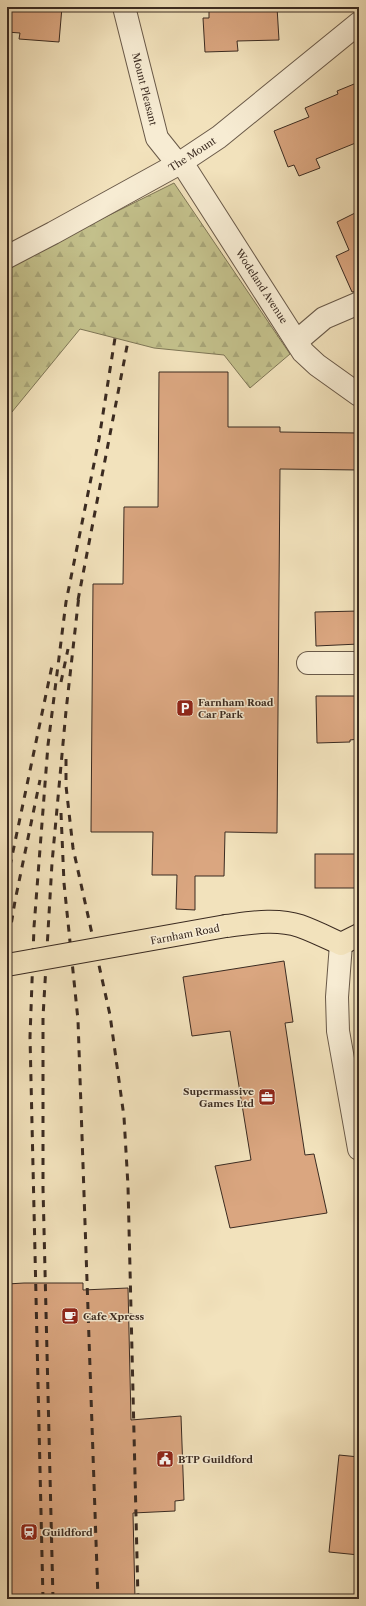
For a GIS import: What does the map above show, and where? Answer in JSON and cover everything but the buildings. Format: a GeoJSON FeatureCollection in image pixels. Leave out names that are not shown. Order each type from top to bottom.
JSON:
{"type":"FeatureCollection","features":[{"type":"Feature","properties":{"kind":"main road","name":"Farnham Road"},"geometry":{"type":"LineString","coordinates":[[7,965],[262,921],[300,926],[350,939]]}},
{"type":"Feature","properties":{"kind":"street","name":"Mount Pleasant"},"geometry":{"type":"LineString","coordinates":[[124,7],[157,138],[172,158],[180,163]]}},
{"type":"Feature","properties":{"kind":"street","name":"The Mount"},"geometry":{"type":"LineString","coordinates":[[7,257],[180,163],[219,137],[359,23]]}},
{"type":"Feature","properties":{"kind":"street","name":"Wodeland Avenue"},"geometry":{"type":"LineString","coordinates":[[180,163],[186,169],[303,352],[317,365],[359,395]]}},
{"type":"Feature","properties":{"kind":"street"},"geometry":{"type":"LineString","coordinates":[[297,341],[324,318],[359,303]]}},
{"type":"Feature","properties":{"kind":"street"},"geometry":{"type":"LineString","coordinates":[[308,664],[359,663]]}},
{"type":"Feature","properties":{"kind":"street"},"geometry":{"type":"LineString","coordinates":[[350,939],[337,997],[338,1030],[359,1149]]}},
{"type":"Feature","properties":{"kind":"green space"},"geometry":{"type":"Polygon","coordinates":[[[174,183],[290,354],[250,388],[224,355],[154,348],[80,329],[7,418],[7,266],[174,183]]]}},
{"type":"Feature","properties":{"kind":"railway"},"geometry":{"type":"LineString","coordinates":[[43,1599],[30,1037],[34,927],[48,745],[66,602],[99,439],[115,338]]}},
{"type":"Feature","properties":{"kind":"railway"},"geometry":{"type":"LineString","coordinates":[[78,600],[128,341]]}},
{"type":"Feature","properties":{"kind":"railway"},"geometry":{"type":"LineString","coordinates":[[53,1599],[43,1188],[43,1017],[52,863],[66,711],[79,595]]}},
{"type":"Feature","properties":{"kind":"railway"},"geometry":{"type":"LineString","coordinates":[[61,682],[68,649]]}},
{"type":"Feature","properties":{"kind":"railway"},"geometry":{"type":"LineString","coordinates":[[7,880],[53,661]]}},
{"type":"Feature","properties":{"kind":"railway"},"geometry":{"type":"LineString","coordinates":[[66,759],[66,786],[73,848],[110,1015],[124,1117],[128,1186],[138,1599]]}},
{"type":"Feature","properties":{"kind":"railway"},"geometry":{"type":"LineString","coordinates":[[7,950],[15,901],[40,780]]}},
{"type":"Feature","properties":{"kind":"railway"},"geometry":{"type":"LineString","coordinates":[[61,813],[64,883],[78,1020],[98,1599]]}},
{"type":"Feature","properties":{"kind":"place","name":"Farnham Road Car Park"},"geometry":{"type":"Point","coordinates":[185,708]}},
{"type":"Feature","properties":{"kind":"place","name":"Supermassive Games Ltd"},"geometry":{"type":"Point","coordinates":[267,1097]}},
{"type":"Feature","properties":{"kind":"place","name":"Cafe Xpress"},"geometry":{"type":"Point","coordinates":[70,1316]}},
{"type":"Feature","properties":{"kind":"place","name":"BTP Guildford"},"geometry":{"type":"Point","coordinates":[165,1459]}},
{"type":"Feature","properties":{"kind":"place","name":"Guildford"},"geometry":{"type":"Point","coordinates":[29,1532]}}]}
